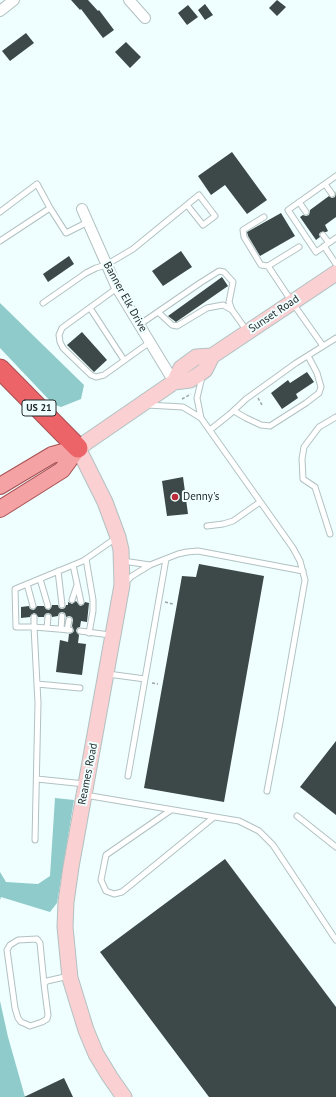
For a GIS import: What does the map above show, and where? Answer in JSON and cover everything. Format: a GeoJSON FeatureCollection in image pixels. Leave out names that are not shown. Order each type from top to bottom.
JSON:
{"type":"FeatureCollection","features":[{"type":"Feature","properties":{"kind":"highway","name":"US 21"},"geometry":{"type":"LineString","coordinates":[[0,369],[78,448]]}},
{"type":"Feature","properties":{"kind":"main road","name":"Sunset Road"},"geometry":{"type":"LineString","coordinates":[[0,509],[62,470],[78,448],[174,382],[190,380],[205,370],[212,356],[336,273]]}},
{"type":"Feature","properties":{"kind":"main road","name":"Sunset Road"},"geometry":{"type":"LineString","coordinates":[[174,382],[181,368],[196,357],[212,356]]}},
{"type":"Feature","properties":{"kind":"main road","name":"Sunset Road"},"geometry":{"type":"LineString","coordinates":[[0,486],[52,454],[78,448]]}},
{"type":"Feature","properties":{"kind":"main road","name":"Reames Road"},"geometry":{"type":"LineString","coordinates":[[78,448],[105,502],[118,536],[122,560],[122,585],[70,867],[65,927],[70,976],[86,1030],[96,1054],[124,1097]]}},
{"type":"Feature","properties":{"kind":"street"},"geometry":{"type":"LineString","coordinates":[[0,11],[14,0]]}},
{"type":"Feature","properties":{"kind":"street"},"geometry":{"type":"LineString","coordinates":[[129,0],[145,18]]}},
{"type":"Feature","properties":{"kind":"street","name":"Banner Elk Drive"},"geometry":{"type":"LineString","coordinates":[[82,208],[117,288],[174,382]]}},
{"type":"Feature","properties":{"kind":"lane"},"geometry":{"type":"LineString","coordinates":[[336,176],[288,210],[316,252],[336,238]]}},
{"type":"Feature","properties":{"kind":"lane"},"geometry":{"type":"LineString","coordinates":[[0,212],[37,184],[50,208],[66,232],[88,222]]}},
{"type":"Feature","properties":{"kind":"lane"},"geometry":{"type":"LineString","coordinates":[[325,184],[332,194]]}},
{"type":"Feature","properties":{"kind":"lane"},"geometry":{"type":"LineString","coordinates":[[43,303],[86,273],[106,265],[132,249],[199,195],[215,216],[203,225],[187,205]]}},
{"type":"Feature","properties":{"kind":"lane"},"geometry":{"type":"LineString","coordinates":[[299,202],[306,212]]}},
{"type":"Feature","properties":{"kind":"lane"},"geometry":{"type":"LineString","coordinates":[[0,241],[50,208]]}},
{"type":"Feature","properties":{"kind":"lane"},"geometry":{"type":"LineString","coordinates":[[264,217],[243,230],[244,237],[261,265],[268,266],[299,247]]}},
{"type":"Feature","properties":{"kind":"lane"},"geometry":{"type":"LineString","coordinates":[[323,235],[329,243]]}},
{"type":"Feature","properties":{"kind":"lane"},"geometry":{"type":"LineString","coordinates":[[324,246],[336,264]]}},
{"type":"Feature","properties":{"kind":"lane"},"geometry":{"type":"LineString","coordinates":[[268,266],[323,346]]}},
{"type":"Feature","properties":{"kind":"lane"},"geometry":{"type":"LineString","coordinates":[[139,325],[219,271],[224,272],[232,282],[229,302],[232,310],[248,332]]}},
{"type":"Feature","properties":{"kind":"lane"},"geometry":{"type":"LineString","coordinates":[[117,288],[62,328],[59,335],[63,348],[91,376],[96,377],[104,375],[150,342]]}},
{"type":"Feature","properties":{"kind":"lane"},"geometry":{"type":"LineString","coordinates":[[158,312],[172,326],[177,326],[208,308],[223,305],[232,310]]}},
{"type":"Feature","properties":{"kind":"lane"},"geometry":{"type":"LineString","coordinates":[[90,308],[124,360]]}},
{"type":"Feature","properties":{"kind":"lane"},"geometry":{"type":"LineString","coordinates":[[210,430],[246,399],[336,338]]}},
{"type":"Feature","properties":{"kind":"lane"},"geometry":{"type":"LineString","coordinates":[[234,410],[246,418],[262,425],[270,426],[306,403],[319,392],[321,387],[317,373],[308,356]]}},
{"type":"Feature","properties":{"kind":"lane"},"geometry":{"type":"LineString","coordinates":[[201,418],[197,398],[205,370]]}},
{"type":"Feature","properties":{"kind":"lane"},"geometry":{"type":"LineString","coordinates":[[140,405],[183,407],[201,418],[293,548],[300,561],[304,580],[267,791]]}},
{"type":"Feature","properties":{"kind":"lane"},"geometry":{"type":"LineString","coordinates":[[330,534],[315,487],[303,479],[302,459],[304,447],[319,427],[336,417]]}},
{"type":"Feature","properties":{"kind":"lane"},"geometry":{"type":"LineString","coordinates":[[207,526],[233,521],[260,502]]}},
{"type":"Feature","properties":{"kind":"lane"},"geometry":{"type":"LineString","coordinates":[[69,620],[69,630],[16,627],[15,589],[86,559],[118,536]]}},
{"type":"Feature","properties":{"kind":"lane"},"geometry":{"type":"LineString","coordinates":[[122,585],[132,576],[150,565],[187,552],[198,551],[303,571]]}},
{"type":"Feature","properties":{"kind":"lane"},"geometry":{"type":"LineString","coordinates":[[86,559],[93,600],[93,611],[89,632]]}},
{"type":"Feature","properties":{"kind":"lane"},"geometry":{"type":"LineString","coordinates":[[128,776],[166,559]]}},
{"type":"Feature","properties":{"kind":"lane"},"geometry":{"type":"LineString","coordinates":[[122,560],[150,565]]}},
{"type":"Feature","properties":{"kind":"lane"},"geometry":{"type":"LineString","coordinates":[[73,565],[81,602]]}},
{"type":"Feature","properties":{"kind":"lane"},"geometry":{"type":"LineString","coordinates":[[58,571],[62,605]]}},
{"type":"Feature","properties":{"kind":"lane"},"geometry":{"type":"LineString","coordinates":[[40,579],[48,606]]}},
{"type":"Feature","properties":{"kind":"lane"},"geometry":{"type":"LineString","coordinates":[[27,584],[33,606]]}},
{"type":"Feature","properties":{"kind":"lane"},"geometry":{"type":"LineString","coordinates":[[72,600],[77,584]]}},
{"type":"Feature","properties":{"kind":"lane"},"geometry":{"type":"LineString","coordinates":[[61,629],[62,616]]}},
{"type":"Feature","properties":{"kind":"lane"},"geometry":{"type":"LineString","coordinates":[[34,617],[38,703],[35,840]]}},
{"type":"Feature","properties":{"kind":"lane"},"geometry":{"type":"LineString","coordinates":[[48,617],[48,628]]}},
{"type":"Feature","properties":{"kind":"lane"},"geometry":{"type":"LineString","coordinates":[[80,631],[113,636]]}},
{"type":"Feature","properties":{"kind":"lane"},"geometry":{"type":"LineString","coordinates":[[106,673],[145,679]]}},
{"type":"Feature","properties":{"kind":"lane"},"geometry":{"type":"LineString","coordinates":[[37,684],[80,688]]}},
{"type":"Feature","properties":{"kind":"lane"},"geometry":{"type":"LineString","coordinates":[[37,779],[171,810],[239,821],[258,831],[273,845],[336,940]]}},
{"type":"Feature","properties":{"kind":"lane"},"geometry":{"type":"LineString","coordinates":[[171,810],[106,856],[101,880],[106,891],[114,894],[122,892],[214,817]]}},
{"type":"Feature","properties":{"kind":"lane"},"geometry":{"type":"LineString","coordinates":[[297,816],[336,847]]}},
{"type":"Feature","properties":{"kind":"lane"},"geometry":{"type":"LineString","coordinates":[[37,939],[40,943],[44,984],[48,1015],[47,1019],[30,1026],[21,1022],[15,1008],[7,950],[10,945],[18,940],[37,939]]}},
{"type":"Feature","properties":{"kind":"lane"},"geometry":{"type":"LineString","coordinates":[[44,984],[51,980],[70,976]]}},
{"type":"Feature","properties":{"kind":"path"},"geometry":{"type":"LineString","coordinates":[[180,401],[194,392]]}},
{"type":"Feature","properties":{"kind":"shaded area"},"geometry":{"type":"Polygon","coordinates":[[[0,303],[84,385],[81,399],[61,407],[53,404],[0,348],[0,303]]]}},
{"type":"Feature","properties":{"kind":"shaded area"},"geometry":{"type":"Polygon","coordinates":[[[55,798],[74,800],[57,903],[50,912],[1,897],[0,900],[0,872],[6,882],[38,884],[50,876],[55,798]]]}},
{"type":"Feature","properties":{"kind":"shaded area"},"geometry":{"type":"Polygon","coordinates":[[[0,1001],[8,1037],[25,1097],[0,1097],[0,1001]]]}},
{"type":"Feature","properties":{"kind":"building"},"geometry":{"type":"Polygon","coordinates":[[[71,0],[88,0],[98,11],[99,10],[114,30],[103,38],[81,9],[80,10],[71,0]]]}},
{"type":"Feature","properties":{"kind":"building"},"geometry":{"type":"Polygon","coordinates":[[[277,0],[286,7],[277,16],[269,8],[277,0]]]}},
{"type":"Feature","properties":{"kind":"building"},"geometry":{"type":"Polygon","coordinates":[[[205,4],[213,15],[205,20],[198,10],[205,4]]]}},
{"type":"Feature","properties":{"kind":"building"},"geometry":{"type":"Polygon","coordinates":[[[188,5],[198,17],[187,25],[178,13],[188,5]]]}},
{"type":"Feature","properties":{"kind":"building"},"geometry":{"type":"Polygon","coordinates":[[[26,33],[34,43],[10,61],[2,51],[26,33]]]}},
{"type":"Feature","properties":{"kind":"building"},"geometry":{"type":"Polygon","coordinates":[[[126,42],[141,57],[130,68],[115,52],[126,42]]]}},
{"type":"Feature","properties":{"kind":"building"},"geometry":{"type":"Polygon","coordinates":[[[232,152],[267,200],[247,214],[225,185],[211,195],[198,176],[232,152]]]}},
{"type":"Feature","properties":{"kind":"building"},"geometry":{"type":"Polygon","coordinates":[[[336,191],[336,217],[325,225],[328,231],[321,232],[319,234],[320,237],[316,240],[300,217],[303,215],[309,215],[310,210],[329,196],[332,198],[335,197],[336,191]]]}},
{"type":"Feature","properties":{"kind":"building"},"geometry":{"type":"Polygon","coordinates":[[[281,213],[295,236],[260,256],[247,232],[281,213]]]}},
{"type":"Feature","properties":{"kind":"building"},"geometry":{"type":"Polygon","coordinates":[[[181,251],[192,267],[163,286],[152,271],[181,251]]]}},
{"type":"Feature","properties":{"kind":"building"},"geometry":{"type":"Polygon","coordinates":[[[69,256],[74,264],[48,282],[43,274],[69,256]]]}},
{"type":"Feature","properties":{"kind":"building"},"geometry":{"type":"Polygon","coordinates":[[[222,277],[228,286],[176,322],[168,316],[222,277]]]}},
{"type":"Feature","properties":{"kind":"building"},"geometry":{"type":"Polygon","coordinates":[[[82,332],[107,360],[94,372],[67,345],[82,332]]]}},
{"type":"Feature","properties":{"kind":"building"},"geometry":{"type":"Polygon","coordinates":[[[307,372],[314,382],[296,394],[298,398],[282,409],[271,393],[288,380],[290,383],[307,372]]]}},
{"type":"Feature","properties":{"kind":"building","name":"Denny's"},"geometry":{"type":"Polygon","coordinates":[[[183,477],[188,514],[167,516],[162,481],[183,477]]]}},
{"type":"Feature","properties":{"kind":"building"},"geometry":{"type":"Polygon","coordinates":[[[199,564],[264,576],[224,802],[144,788],[182,576],[196,577],[199,564]]]}},
{"type":"Feature","properties":{"kind":"building"},"geometry":{"type":"Polygon","coordinates":[[[76,601],[80,606],[85,602],[89,603],[87,622],[81,621],[80,627],[77,628],[76,631],[79,635],[78,643],[86,644],[82,675],[56,672],[60,640],[68,642],[69,634],[74,631],[72,626],[72,617],[66,617],[65,613],[62,612],[59,613],[58,616],[52,617],[51,614],[48,613],[45,614],[44,617],[38,617],[34,613],[30,617],[21,618],[21,607],[29,606],[30,609],[34,610],[37,606],[44,606],[49,610],[52,605],[58,605],[59,608],[62,609],[68,605],[68,602],[72,604],[76,601]]]}},
{"type":"Feature","properties":{"kind":"building"},"geometry":{"type":"Polygon","coordinates":[[[336,741],[336,815],[300,787],[336,741]]]}},
{"type":"Feature","properties":{"kind":"building"},"geometry":{"type":"Polygon","coordinates":[[[225,859],[336,1007],[336,1097],[209,1097],[100,952],[225,859]]]}},
{"type":"Feature","properties":{"kind":"building"},"geometry":{"type":"Polygon","coordinates":[[[64,1078],[73,1097],[24,1097],[64,1078]]]}},
{"type":"Feature","properties":{"kind":"place","name":"Denny's"},"geometry":{"type":"Point","coordinates":[175,497]}}]}
